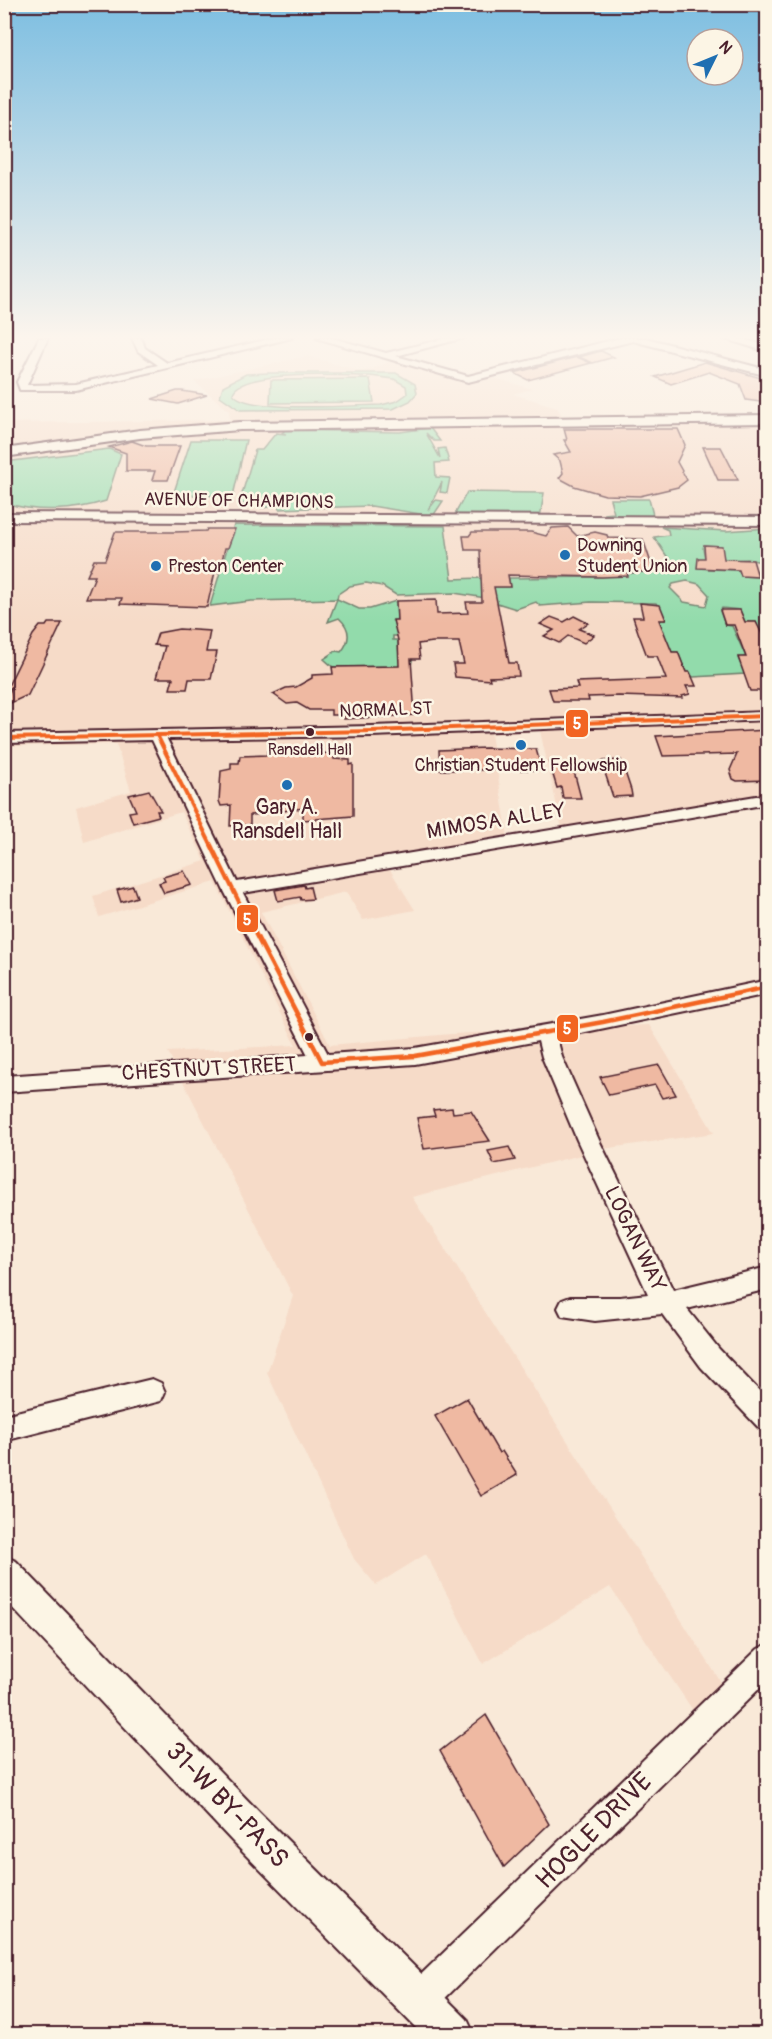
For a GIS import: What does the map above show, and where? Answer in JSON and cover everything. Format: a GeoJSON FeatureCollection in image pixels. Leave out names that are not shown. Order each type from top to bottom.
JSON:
{"type":"FeatureCollection","features":[{"type":"Feature","properties":{"kind":"main road"},"geometry":{"type":"LineString","coordinates":[[4,453],[145,433]]}},
{"type":"Feature","properties":{"kind":"main road","name":"31-W BY-PASS"},"geometry":{"type":"LineString","coordinates":[[4,1573],[417,2002],[452,2034]]}},
{"type":"Feature","properties":{"kind":"street","name":"AVENUE OF CHAMPIONS"},"geometry":{"type":"LineString","coordinates":[[4,517],[473,522],[481,524],[768,524]]}},
{"type":"Feature","properties":{"kind":"street","name":"NORMAL ST"},"geometry":{"type":"LineString","coordinates":[[4,738],[372,731],[768,716]]}},
{"type":"Feature","properties":{"kind":"street"},"geometry":{"type":"LineString","coordinates":[[157,735],[232,889],[322,1062]]}},
{"type":"Feature","properties":{"kind":"street","name":"MIMOSA ALLEY"},"geometry":{"type":"LineString","coordinates":[[232,889],[768,799]]}},
{"type":"Feature","properties":{"kind":"street","name":"CHESTNUT STREET"},"geometry":{"type":"LineString","coordinates":[[4,1084],[415,1056],[768,987]]}},
{"type":"Feature","properties":{"kind":"street","name":"LOGAN WAY"},"geometry":{"type":"LineString","coordinates":[[546,1032],[552,1057],[588,1140],[633,1241],[666,1302],[710,1358],[768,1419]]}},
{"type":"Feature","properties":{"kind":"street"},"geometry":{"type":"LineString","coordinates":[[570,1308],[619,1309],[666,1302],[768,1278]]}},
{"type":"Feature","properties":{"kind":"street"},"geometry":{"type":"LineString","coordinates":[[4,1428],[152,1392]]}},
{"type":"Feature","properties":{"kind":"street","name":"HOGLE DRIVE"},"geometry":{"type":"LineString","coordinates":[[417,2002],[612,1814],[768,1659]]}},
{"type":"Feature","properties":{"kind":"shaded area"},"geometry":{"type":"Polygon","coordinates":[[[4,433],[767,433],[767,801],[563,833],[540,731],[491,734],[509,843],[387,865],[415,910],[363,920],[346,892],[261,912],[330,1045],[451,1034],[649,1025],[714,1133],[609,1148],[412,1197],[724,1687],[694,1712],[610,1587],[483,1664],[426,1554],[376,1585],[354,1559],[267,1373],[293,1296],[168,1052],[296,1045],[215,882],[99,917],[93,896],[205,861],[181,812],[84,842],[76,807],[131,791],[116,744],[5,746],[4,433]]]}},
{"type":"Feature","properties":{"kind":"green space"},"geometry":{"type":"Polygon","coordinates":[[[276,433],[286,434],[283,433],[426,433],[440,458],[438,449],[445,448],[449,462],[435,463],[436,477],[450,478],[447,493],[440,492],[442,482],[428,510],[436,500],[443,501],[433,516],[371,506],[279,509],[278,506],[262,508],[259,504],[239,504],[255,450],[262,450],[276,433]]]}},
{"type":"Feature","properties":{"kind":"green space"},"geometry":{"type":"Polygon","coordinates":[[[426,433],[434,433],[440,441],[434,441],[426,433]]]}},
{"type":"Feature","properties":{"kind":"green space"},"geometry":{"type":"Polygon","coordinates":[[[191,440],[246,440],[233,496],[173,495],[191,440]]]}},
{"type":"Feature","properties":{"kind":"green space"},"geometry":{"type":"Polygon","coordinates":[[[109,449],[121,454],[106,501],[56,510],[5,503],[5,462],[109,449]]]}},
{"type":"Feature","properties":{"kind":"green space"},"geometry":{"type":"Polygon","coordinates":[[[467,492],[544,493],[540,518],[453,518],[467,492]]]}},
{"type":"Feature","properties":{"kind":"green space"},"geometry":{"type":"Polygon","coordinates":[[[610,499],[649,499],[654,519],[606,519],[605,514],[614,513],[610,499]]]}},
{"type":"Feature","properties":{"kind":"green space"},"geometry":{"type":"Polygon","coordinates":[[[234,525],[445,526],[452,579],[481,578],[483,587],[510,587],[509,578],[601,577],[667,569],[668,558],[654,537],[669,535],[668,530],[661,527],[726,531],[767,528],[767,563],[747,559],[724,561],[721,546],[704,545],[703,548],[707,569],[739,570],[741,576],[757,577],[756,571],[767,571],[767,650],[756,622],[745,622],[740,610],[722,608],[720,611],[725,625],[732,626],[746,657],[738,658],[745,674],[693,677],[684,668],[678,652],[667,652],[664,631],[659,631],[655,620],[665,620],[656,603],[591,602],[540,606],[536,602],[516,609],[494,602],[492,599],[454,593],[396,595],[382,586],[366,583],[350,586],[338,594],[337,599],[251,601],[210,606],[234,525]],[[687,581],[673,584],[670,588],[684,602],[706,606],[709,595],[699,584],[687,581]]]}},
{"type":"Feature","properties":{"kind":"green space"},"geometry":{"type":"Polygon","coordinates":[[[337,599],[359,609],[370,609],[396,601],[397,620],[393,621],[397,623],[398,636],[393,636],[393,640],[398,640],[399,656],[413,656],[411,666],[333,667],[324,659],[336,651],[341,652],[347,643],[348,630],[339,618],[328,622],[337,599]]]}},
{"type":"Feature","properties":{"kind":"building"},"geometry":{"type":"Polygon","coordinates":[[[565,433],[680,433],[685,445],[677,462],[687,480],[678,487],[640,496],[605,495],[574,486],[559,478],[563,473],[560,461],[553,455],[571,452],[564,440],[567,440],[565,433]]]}},
{"type":"Feature","properties":{"kind":"building"},"geometry":{"type":"Polygon","coordinates":[[[132,441],[146,446],[180,446],[168,480],[152,480],[155,471],[126,471],[126,453],[109,447],[132,441]]]}},
{"type":"Feature","properties":{"kind":"building"},"geometry":{"type":"Polygon","coordinates":[[[703,447],[721,447],[738,480],[718,480],[703,447]]]}},
{"type":"Feature","properties":{"kind":"building"},"geometry":{"type":"Polygon","coordinates":[[[568,527],[577,536],[595,532],[607,535],[608,538],[643,539],[654,572],[627,572],[628,576],[602,577],[508,575],[510,587],[494,587],[509,663],[517,663],[519,676],[489,677],[490,680],[455,677],[453,664],[464,664],[459,642],[433,642],[418,644],[420,659],[411,659],[415,715],[344,719],[344,715],[331,715],[331,710],[309,710],[297,703],[287,704],[273,694],[286,688],[296,687],[312,678],[312,675],[333,674],[332,667],[399,666],[398,640],[393,620],[397,620],[396,601],[436,600],[437,614],[468,613],[466,602],[482,602],[480,550],[465,550],[463,536],[469,536],[472,532],[531,532],[546,536],[552,528],[568,527]]]}},
{"type":"Feature","properties":{"kind":"building","name":"Preston Center"},"geometry":{"type":"Polygon","coordinates":[[[207,529],[235,529],[228,548],[225,548],[219,572],[215,572],[207,607],[120,604],[122,598],[86,598],[95,576],[87,576],[94,560],[105,560],[115,532],[206,531],[207,529]]]}},
{"type":"Feature","properties":{"kind":"building"},"geometry":{"type":"Polygon","coordinates":[[[704,545],[722,546],[724,559],[753,560],[758,577],[741,576],[739,570],[697,568],[698,558],[705,558],[704,545]]]}},
{"type":"Feature","properties":{"kind":"building"},"geometry":{"type":"Polygon","coordinates":[[[640,603],[660,605],[666,620],[659,620],[672,652],[678,652],[686,672],[690,672],[696,686],[686,686],[690,694],[682,696],[683,698],[619,696],[588,697],[589,701],[553,701],[549,689],[578,688],[576,682],[666,679],[657,656],[647,656],[638,632],[633,617],[643,617],[640,603]]]}},
{"type":"Feature","properties":{"kind":"building"},"geometry":{"type":"Polygon","coordinates":[[[720,610],[740,610],[745,622],[756,622],[768,646],[768,661],[762,661],[768,675],[768,691],[750,691],[738,657],[746,657],[734,625],[725,625],[720,610]]]}},
{"type":"Feature","properties":{"kind":"building"},"geometry":{"type":"Polygon","coordinates":[[[574,616],[588,623],[579,629],[594,635],[584,643],[568,636],[559,643],[544,636],[554,630],[540,624],[551,617],[564,622],[574,616]]]}},
{"type":"Feature","properties":{"kind":"building"},"geometry":{"type":"Polygon","coordinates":[[[48,623],[62,623],[28,695],[4,706],[11,688],[7,688],[33,635],[40,626],[46,626],[48,623]]]}},
{"type":"Feature","properties":{"kind":"building"},"geometry":{"type":"Polygon","coordinates":[[[179,629],[210,631],[206,652],[217,652],[211,679],[189,679],[187,689],[170,689],[173,678],[156,678],[165,646],[154,645],[158,633],[179,629]]]}},
{"type":"Feature","properties":{"kind":"building"},"geometry":{"type":"Polygon","coordinates":[[[768,730],[768,780],[737,781],[733,779],[730,770],[737,754],[663,756],[656,736],[768,730]]]}},
{"type":"Feature","properties":{"kind":"building"},"geometry":{"type":"Polygon","coordinates":[[[536,749],[542,770],[440,770],[439,750],[536,749]]]}},
{"type":"Feature","properties":{"kind":"building","name":"Gary A. Ransdell Hall"},"geometry":{"type":"Polygon","coordinates":[[[307,750],[307,754],[334,753],[334,759],[350,760],[350,765],[353,764],[353,816],[303,820],[303,808],[283,811],[265,808],[265,814],[250,815],[250,825],[230,826],[231,805],[221,806],[219,801],[221,771],[231,769],[231,763],[239,763],[240,756],[267,755],[267,751],[307,750]]]}},
{"type":"Feature","properties":{"kind":"building"},"geometry":{"type":"Polygon","coordinates":[[[621,760],[632,796],[613,797],[601,761],[621,760]]]}},
{"type":"Feature","properties":{"kind":"building"},"geometry":{"type":"Polygon","coordinates":[[[549,762],[572,764],[581,798],[563,798],[561,787],[557,788],[549,762]]]}},
{"type":"Feature","properties":{"kind":"building"},"geometry":{"type":"Polygon","coordinates":[[[149,790],[161,811],[157,811],[159,816],[133,823],[129,812],[136,811],[129,795],[149,790]]]}},
{"type":"Feature","properties":{"kind":"building"},"geometry":{"type":"Polygon","coordinates":[[[184,871],[192,885],[164,893],[159,883],[165,881],[163,877],[184,871]]]}},
{"type":"Feature","properties":{"kind":"building"},"geometry":{"type":"Polygon","coordinates":[[[304,885],[305,888],[310,887],[313,899],[301,900],[300,897],[278,901],[275,890],[304,885]]]}},
{"type":"Feature","properties":{"kind":"building"},"geometry":{"type":"Polygon","coordinates":[[[133,886],[137,897],[121,902],[117,890],[133,886]]]}},
{"type":"Feature","properties":{"kind":"building"},"geometry":{"type":"Polygon","coordinates":[[[659,1065],[676,1095],[662,1098],[655,1085],[609,1095],[600,1077],[659,1065]]]}},
{"type":"Feature","properties":{"kind":"building"},"geometry":{"type":"Polygon","coordinates":[[[452,1108],[453,1113],[471,1111],[490,1141],[424,1149],[417,1118],[435,1116],[433,1110],[452,1108]]]}},
{"type":"Feature","properties":{"kind":"building"},"geometry":{"type":"Polygon","coordinates":[[[509,1147],[515,1160],[494,1164],[488,1151],[509,1147]]]}},
{"type":"Feature","properties":{"kind":"building"},"geometry":{"type":"Polygon","coordinates":[[[467,1398],[499,1453],[502,1451],[517,1475],[481,1496],[435,1416],[467,1398]]]}},
{"type":"Feature","properties":{"kind":"building"},"geometry":{"type":"Polygon","coordinates":[[[486,1715],[549,1824],[504,1867],[440,1751],[486,1715]]]}},
{"type":"Feature","properties":{"kind":"transit line","name":"5"},"geometry":{"type":"LineString","coordinates":[[4,738],[372,731],[768,716]]}},
{"type":"Feature","properties":{"kind":"transit line","name":"5"},"geometry":{"type":"LineString","coordinates":[[157,735],[232,889],[322,1062],[415,1056],[603,1022],[768,987]]}},
{"type":"Feature","properties":{"kind":"place","name":"Downing Student Union"},"geometry":{"type":"Point","coordinates":[565,555]}},
{"type":"Feature","properties":{"kind":"place","name":"Preston Center"},"geometry":{"type":"Point","coordinates":[156,566]}},
{"type":"Feature","properties":{"kind":"place","name":"Ransdell Hall"},"geometry":{"type":"Point","coordinates":[310,732]}},
{"type":"Feature","properties":{"kind":"place","name":"Christian Student Fellowship"},"geometry":{"type":"Point","coordinates":[521,745]}},
{"type":"Feature","properties":{"kind":"place","name":"Gary A. Ransdell Hall"},"geometry":{"type":"Point","coordinates":[287,785]}}]}
